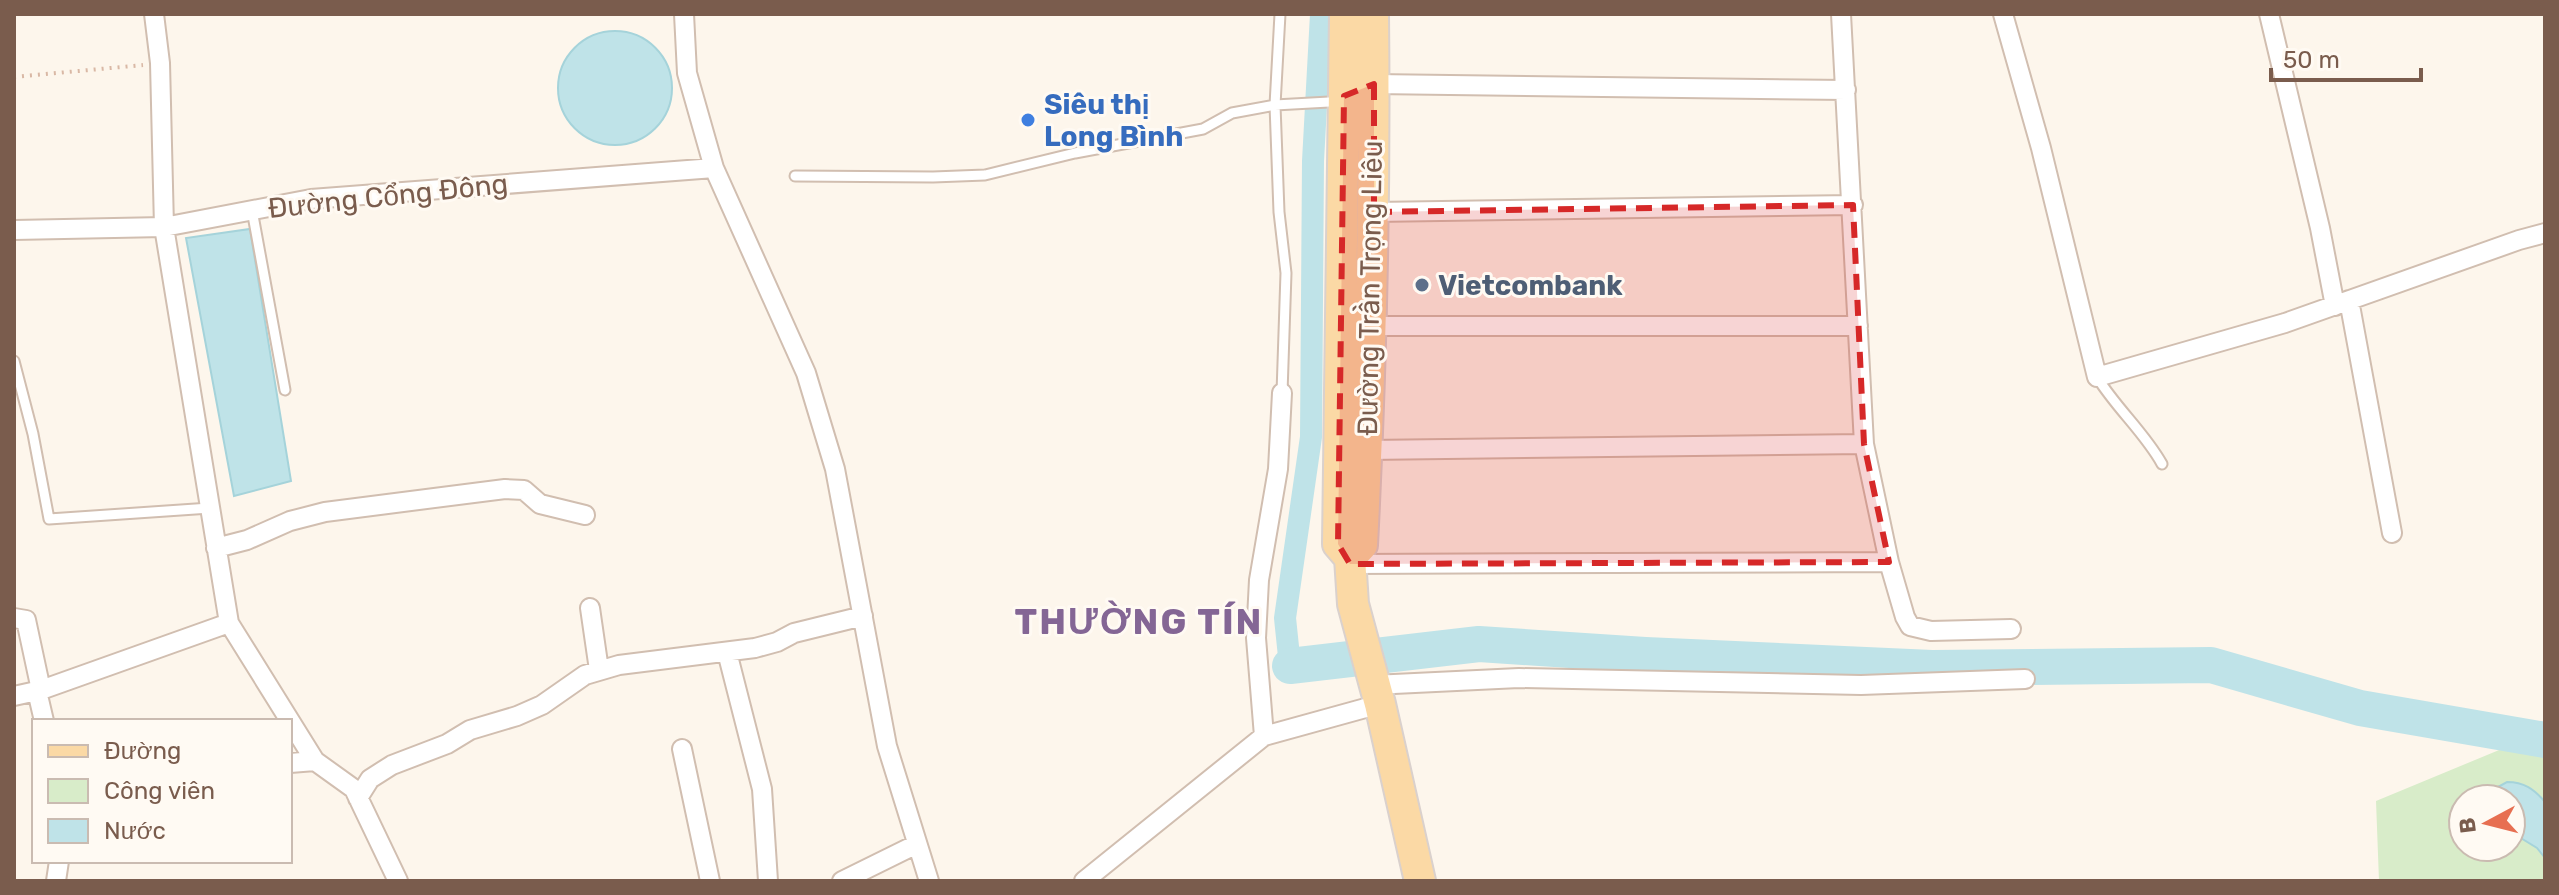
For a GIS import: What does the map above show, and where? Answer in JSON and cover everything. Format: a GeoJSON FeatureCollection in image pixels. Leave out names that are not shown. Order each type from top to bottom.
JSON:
{"type":"FeatureCollection","features":[{"type":"Feature","properties":{"kind":"main road","name":"Đường Trần Trọng Liêu"},"geometry":{"type":"LineString","coordinates":[[1345,14],[1337,99],[1338,544],[1350,561],[1353,604],[1420,881]]}},
{"type":"Feature","properties":{"kind":"main road","name":"Đường Trần Trọng Liêu"},"geometry":{"type":"LineString","coordinates":[[1350,561],[1362,545],[1367,450],[1374,212],[1373,14]]}},
{"type":"Feature","properties":{"kind":"street"},"geometry":{"type":"LineString","coordinates":[[154,14],[160,63],[164,227],[229,623],[289,719]]}},
{"type":"Feature","properties":{"kind":"street"},"geometry":{"type":"LineString","coordinates":[[684,14],[687,73],[714,168],[806,373],[835,469],[887,746],[929,881]]}},
{"type":"Feature","properties":{"kind":"street"},"geometry":{"type":"LineString","coordinates":[[1841,14],[1864,444],[1889,562],[1910,626],[1931,631],[2011,629]]}},
{"type":"Feature","properties":{"kind":"street"},"geometry":{"type":"LineString","coordinates":[[2003,14],[2041,148],[2097,377],[2285,323],[2545,233]]}},
{"type":"Feature","properties":{"kind":"street"},"geometry":{"type":"LineString","coordinates":[[2269,14],[2320,228],[2342,303],[2392,533]]}},
{"type":"Feature","properties":{"kind":"street"},"geometry":{"type":"LineString","coordinates":[[1337,99],[1374,84],[1846,90]]}},
{"type":"Feature","properties":{"kind":"street","name":"Đường Cổng Đông"},"geometry":{"type":"LineString","coordinates":[[14,230],[164,227],[311,199],[714,168]]}},
{"type":"Feature","properties":{"kind":"street"},"geometry":{"type":"LineString","coordinates":[[1374,212],[1853,205]]}},
{"type":"Feature","properties":{"kind":"street"},"geometry":{"type":"LineString","coordinates":[[1370,326],[1858,326]]}},
{"type":"Feature","properties":{"kind":"street"},"geometry":{"type":"LineString","coordinates":[[1264,736],[1256,638],[1259,580],[1278,469],[1282,393]]}},
{"type":"Feature","properties":{"kind":"street"},"geometry":{"type":"LineString","coordinates":[[1367,450],[1864,444]]}},
{"type":"Feature","properties":{"kind":"street"},"geometry":{"type":"LineString","coordinates":[[216,548],[247,540],[290,521],[325,512],[505,489],[524,490],[540,504],[585,515]]}},
{"type":"Feature","properties":{"kind":"street"},"geometry":{"type":"LineString","coordinates":[[1350,561],[1889,562]]}},
{"type":"Feature","properties":{"kind":"street"},"geometry":{"type":"LineString","coordinates":[[590,608],[599,670]]}},
{"type":"Feature","properties":{"kind":"street"},"geometry":{"type":"LineString","coordinates":[[358,798],[370,779],[392,765],[447,744],[470,730],[542,705],[571,682],[599,670],[777,642],[794,633],[863,616]]}},
{"type":"Feature","properties":{"kind":"street"},"geometry":{"type":"LineString","coordinates":[[14,618],[26,620],[44,719]]}},
{"type":"Feature","properties":{"kind":"street"},"geometry":{"type":"LineString","coordinates":[[14,696],[39,691],[229,623]]}},
{"type":"Feature","properties":{"kind":"street"},"geometry":{"type":"LineString","coordinates":[[727,652],[762,789],[768,881]]}},
{"type":"Feature","properties":{"kind":"street"},"geometry":{"type":"LineString","coordinates":[[1084,881],[1264,736],[1377,695],[1519,678],[1861,685],[2025,679]]}},
{"type":"Feature","properties":{"kind":"street"},"geometry":{"type":"LineString","coordinates":[[292,724],[315,761],[354,789],[398,881]]}},
{"type":"Feature","properties":{"kind":"street"},"geometry":{"type":"LineString","coordinates":[[682,749],[710,881]]}},
{"type":"Feature","properties":{"kind":"street"},"geometry":{"type":"LineString","coordinates":[[292,763],[315,761]]}},
{"type":"Feature","properties":{"kind":"street"},"geometry":{"type":"LineString","coordinates":[[842,881],[917,844]]}},
{"type":"Feature","properties":{"kind":"lane"},"geometry":{"type":"LineString","coordinates":[[1280,14],[1279,212],[1286,273],[1282,393]]}},
{"type":"Feature","properties":{"kind":"lane"},"geometry":{"type":"LineString","coordinates":[[795,176],[985,175],[1075,153],[1203,129],[1232,113],[1337,99]]}},
{"type":"Feature","properties":{"kind":"lane"},"geometry":{"type":"LineString","coordinates":[[252,210],[285,390]]}},
{"type":"Feature","properties":{"kind":"lane"},"geometry":{"type":"LineString","coordinates":[[14,361],[33,434],[49,519],[210,508]]}},
{"type":"Feature","properties":{"kind":"lane"},"geometry":{"type":"LineString","coordinates":[[2097,377],[2162,464]]}},
{"type":"Feature","properties":{"kind":"path"},"geometry":{"type":"LineString","coordinates":[[14,77],[160,63]]}},
{"type":"Feature","properties":{"kind":"highlighted area"},"geometry":{"type":"Polygon","coordinates":[[[1374,84],[1374,212],[1853,205],[1864,444],[1889,562],[1350,564],[1338,544],[1344,96],[1374,84]]]}},
{"type":"Feature","properties":{"kind":"green space"},"geometry":{"type":"Polygon","coordinates":[[[2545,731],[2545,881],[2379,881],[2376,801],[2545,731]]]}},
{"type":"Feature","properties":{"kind":"water"},"geometry":{"type":"Polygon","coordinates":[[[615,31],[637,36],[655,48],[667,66],[672,88],[667,110],[655,128],[637,140],[615,145],[593,140],[575,128],[563,110],[558,88],[563,66],[575,48],[593,36],[615,31]]]}},
{"type":"Feature","properties":{"kind":"water"},"geometry":{"type":"Polygon","coordinates":[[[250,229],[291,481],[234,496],[186,238],[250,229]]]}},
{"type":"Feature","properties":{"kind":"water"},"geometry":{"type":"Polygon","coordinates":[[[2527,787],[2545,802],[2545,858],[2527,842],[2527,787]]]}},
{"type":"Feature","properties":{"kind":"waterway"},"geometry":{"type":"LineString","coordinates":[[1290,666],[1285,618],[1311,437],[1313,161],[1321,14]]}},
{"type":"Feature","properties":{"kind":"waterway"},"geometry":{"type":"LineString","coordinates":[[1290,666],[1479,644],[1932,668],[2211,665],[2360,708],[2545,740]]}},
{"type":"Feature","properties":{"kind":"place","name":"Siêu thị Long Bình"},"geometry":{"type":"Point","coordinates":[1028,120]}},
{"type":"Feature","properties":{"kind":"place","name":"Vietcombank"},"geometry":{"type":"Point","coordinates":[1422,285]}},
{"type":"Feature","properties":{"kind":"district","name":"THƯỜNG TÍN"},"geometry":{"type":"Point","coordinates":[1139,621]}}]}
